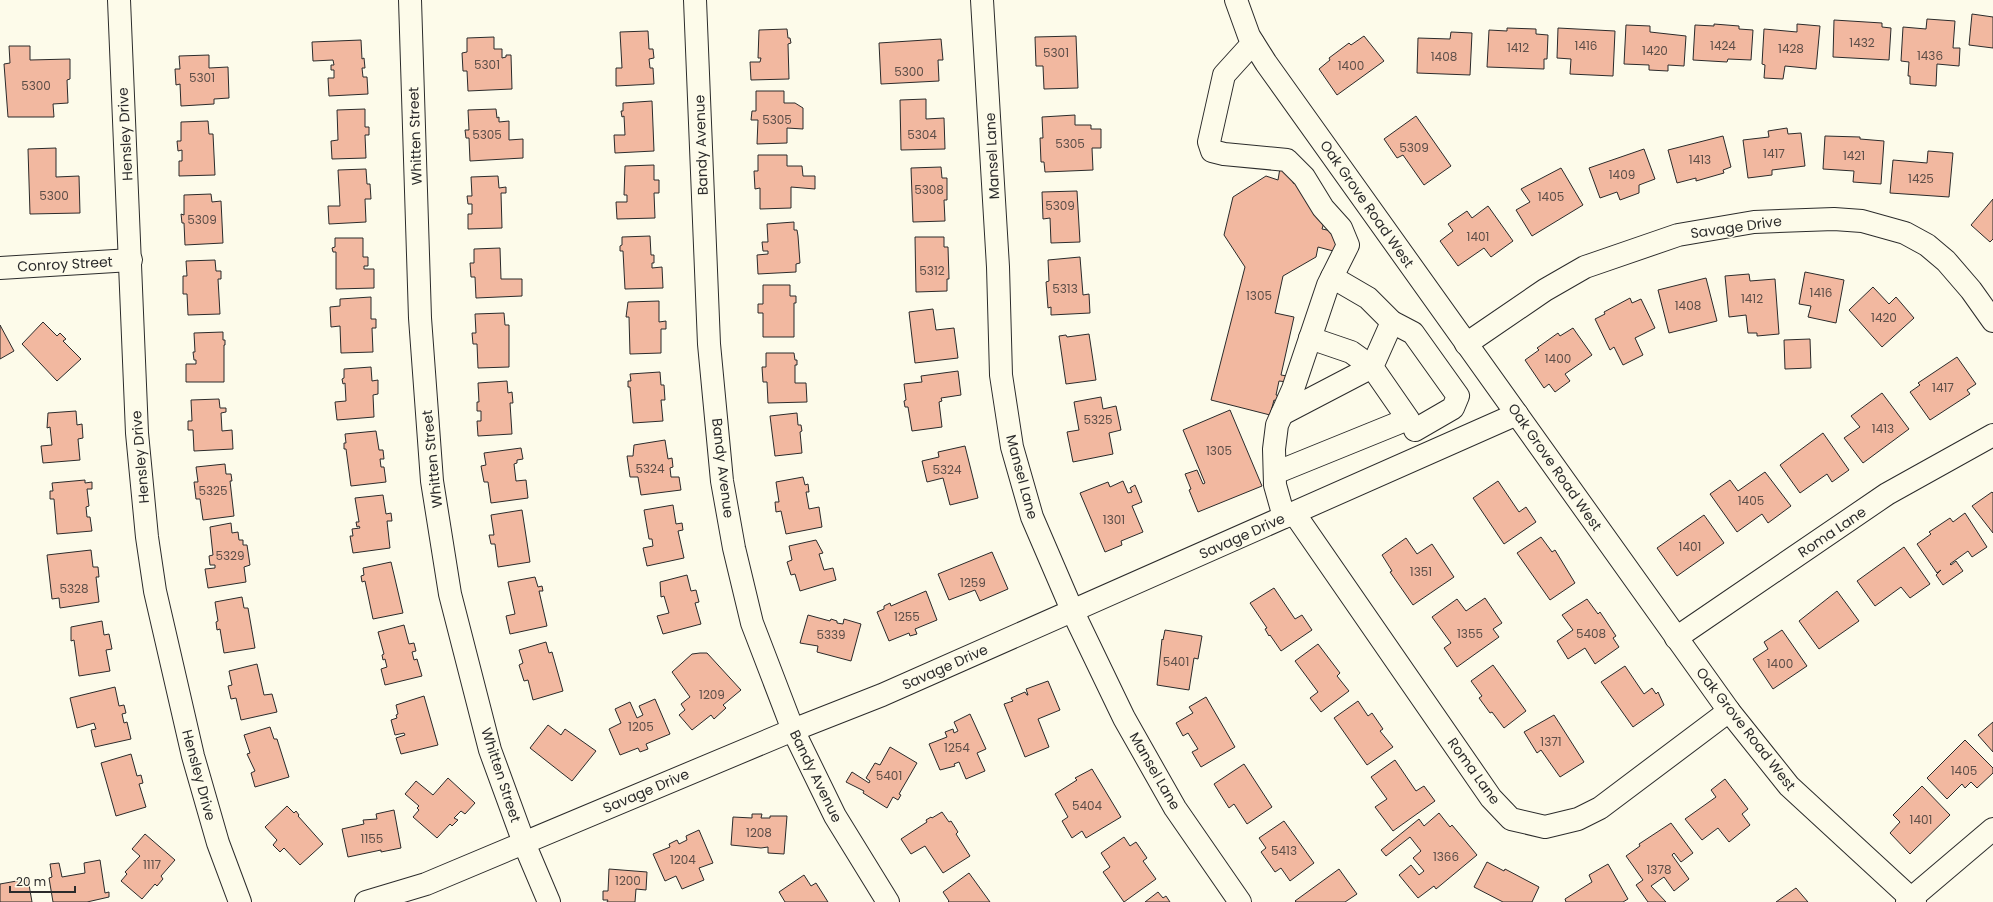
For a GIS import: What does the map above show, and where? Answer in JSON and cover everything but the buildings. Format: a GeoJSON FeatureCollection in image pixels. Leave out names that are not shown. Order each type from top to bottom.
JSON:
{"type":"FeatureCollection","features":[{"type":"Feature","properties":{"kind":"street","name":"Hensley Drive"},"geometry":{"type":"LineString","coordinates":[[118,0],[131,260],[137,433],[154,591],[193,756],[218,843],[240,902]]}},
{"type":"Feature","properties":{"kind":"street","name":"Whitten Street"},"geometry":{"type":"LineString","coordinates":[[410,0],[420,318],[432,481],[450,594],[490,750],[524,843],[549,902]]}},
{"type":"Feature","properties":{"kind":"street","name":"Bandy Avenue"},"geometry":{"type":"LineString","coordinates":[[695,0],[709,344],[722,481],[734,548],[752,623],[793,730],[835,816],[888,902]]}},
{"type":"Feature","properties":{"kind":"street","name":"Mansel Lane"},"geometry":{"type":"LineString","coordinates":[[982,0],[998,267],[1002,375],[1012,446],[1032,517],[1072,610],[1124,718],[1175,808],[1240,902]]}},
{"type":"Feature","properties":{"kind":"street","name":"Oak Grove Road West"},"geometry":{"type":"LineString","coordinates":[[1236,0],[1240,14],[1253,43],[1466,344],[1729,711],[1789,786],[1911,901]]}},
{"type":"Feature","properties":{"kind":"street"},"geometry":{"type":"LineString","coordinates":[[1253,43],[1224,75],[1209,142],[1212,151],[1224,154],[1287,160],[1304,177],[1323,208],[1341,228],[1369,206]]}},
{"type":"Feature","properties":{"kind":"street","name":"Savage Drive"},"geometry":{"type":"LineString","coordinates":[[1466,344],[1544,290],[1585,267],[1678,235],[1754,222],[1770,221],[1834,219],[1862,221],[1905,233],[1927,245],[1946,261],[1993,321]]}},
{"type":"Feature","properties":{"kind":"street","name":"Roma Lane"},"geometry":{"type":"LineString","coordinates":[[1341,228],[1348,245],[1332,277],[1293,389],[1277,425],[1274,449],[1275,479],[1289,515],[1491,798],[1511,818],[1545,827],[1578,819],[1600,808],[1729,711]]}},
{"type":"Feature","properties":{"kind":"street","name":"Conroy Street"},"geometry":{"type":"LineString","coordinates":[[0,268],[131,260]]}},
{"type":"Feature","properties":{"kind":"street"},"geometry":{"type":"LineString","coordinates":[[1275,479],[1453,408],[1458,396],[1413,333],[1392,322],[1368,298],[1332,277]]}},
{"type":"Feature","properties":{"kind":"street"},"geometry":{"type":"LineString","coordinates":[[1282,414],[1372,367],[1392,322]]}},
{"type":"Feature","properties":{"kind":"street"},"geometry":{"type":"LineString","coordinates":[[1310,338],[1351,352],[1372,367],[1411,425],[1426,454]]}},
{"type":"Feature","properties":{"kind":"street","name":"Savage Drive"},"geometry":{"type":"LineString","coordinates":[[366,902],[426,884],[793,730],[882,695],[1517,414]]}},
{"type":"Feature","properties":{"kind":"street","name":"Roma Lane"},"geometry":{"type":"LineString","coordinates":[[1676,638],[1887,494],[1993,435]]}},
{"type":"Feature","properties":{"kind":"street"},"geometry":{"type":"LineString","coordinates":[[1911,901],[1993,829]]}}]}
